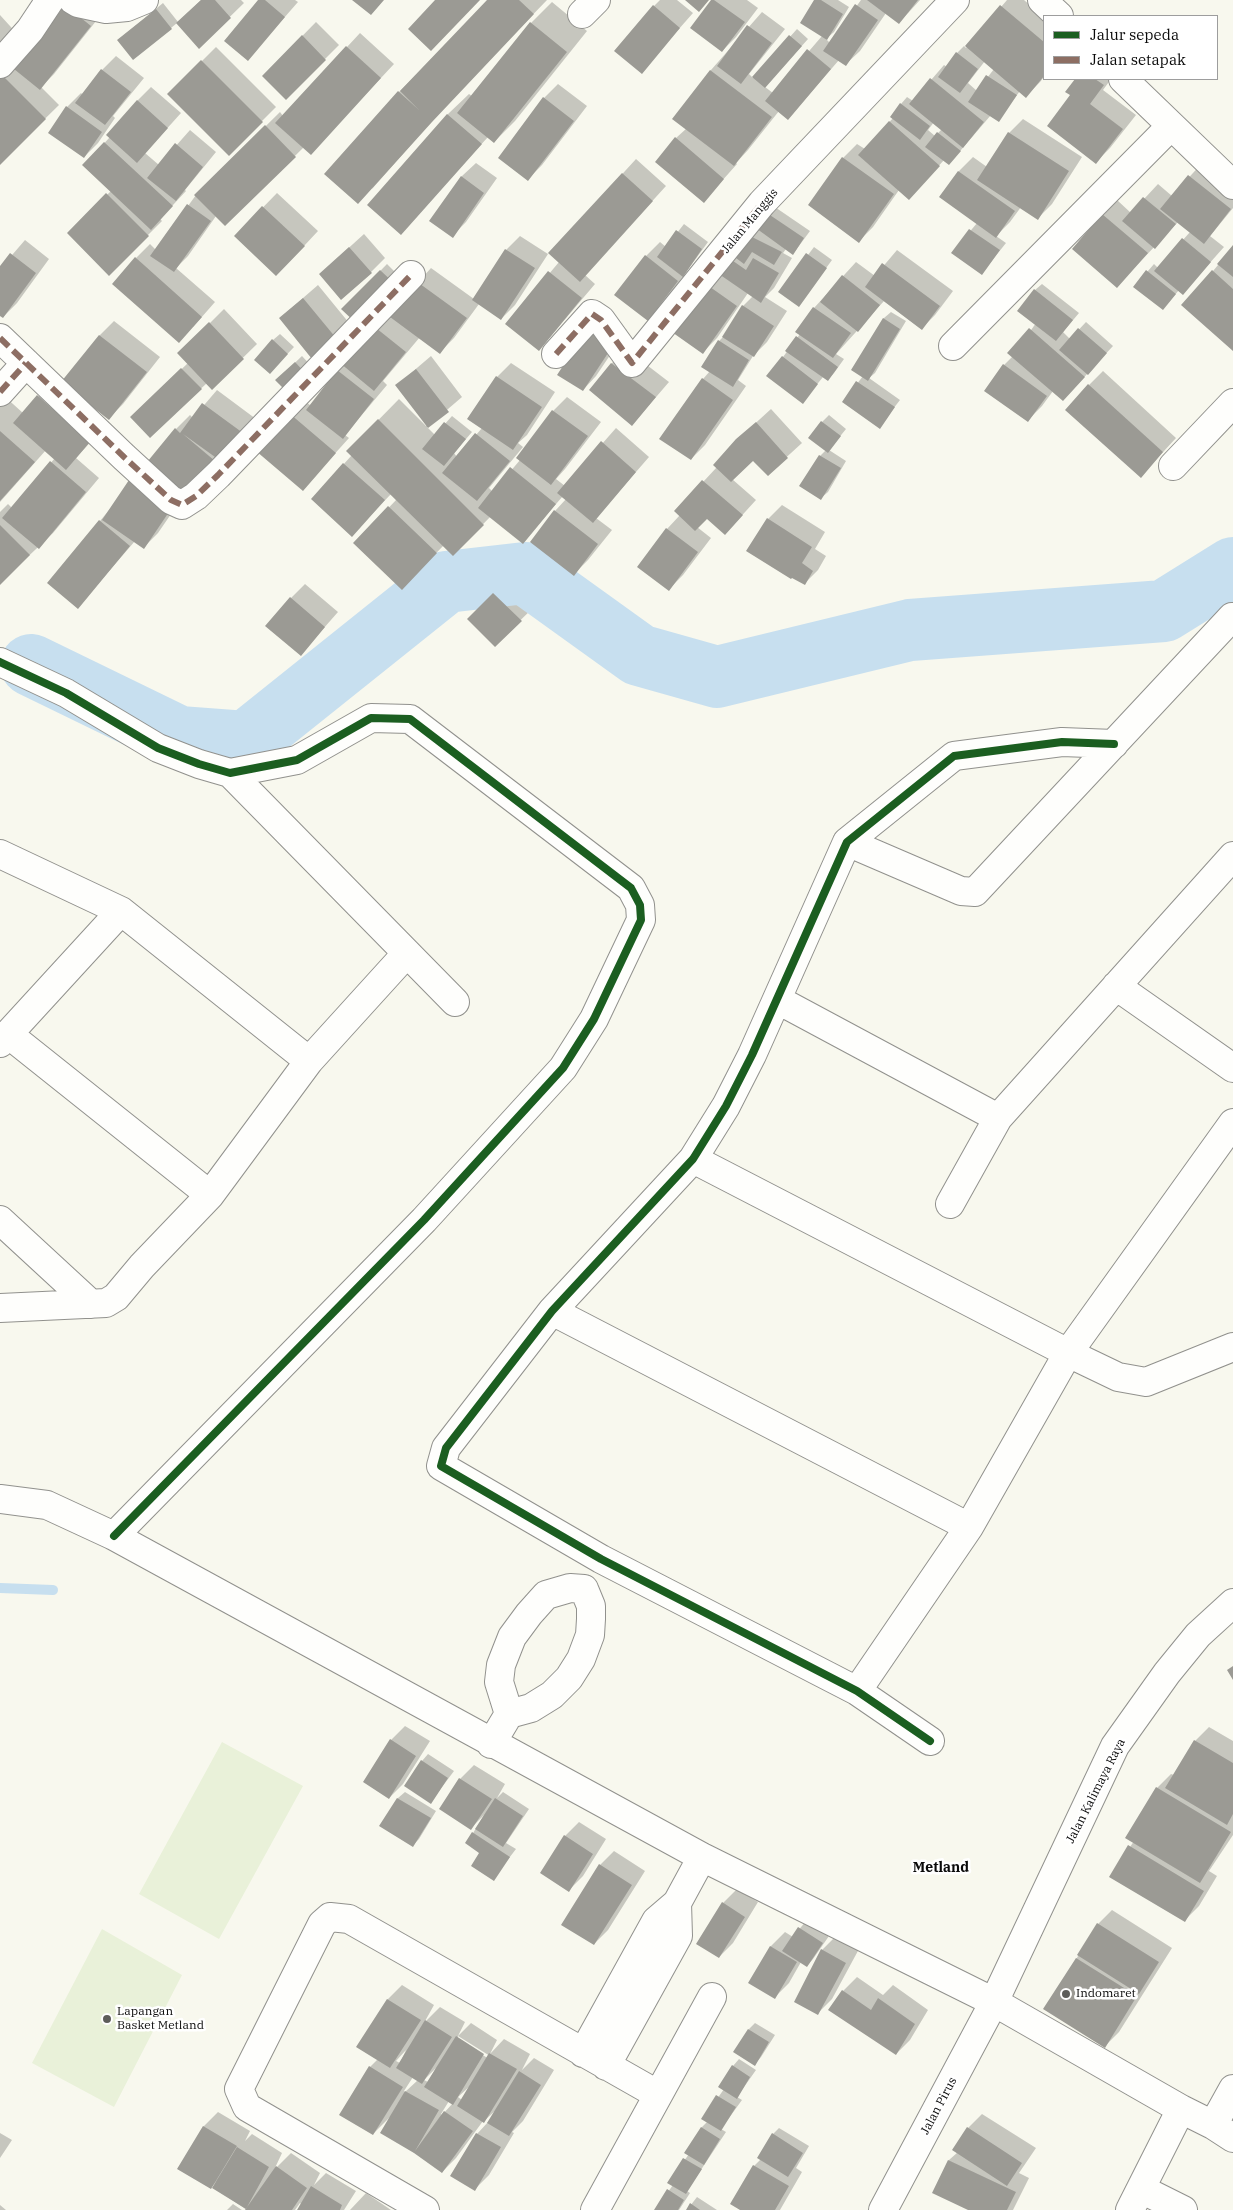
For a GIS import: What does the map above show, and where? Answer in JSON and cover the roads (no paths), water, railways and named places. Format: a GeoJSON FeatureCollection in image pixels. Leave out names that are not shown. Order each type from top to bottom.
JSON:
{"type":"FeatureCollection","features":[{"type":"Feature","properties":{"kind":"street"},"geometry":{"type":"LineString","coordinates":[[0,64],[30,30],[50,0]]}},
{"type":"Feature","properties":{"kind":"street"},"geometry":{"type":"LineString","coordinates":[[73,0],[78,3],[106,9],[127,7],[144,0]]}},
{"type":"Feature","properties":{"kind":"street","name":"Jalan Manggis"},"geometry":{"type":"LineString","coordinates":[[556,354],[592,314],[601,320],[632,363],[762,203],[955,0]]}},
{"type":"Feature","properties":{"kind":"street"},"geometry":{"type":"LineString","coordinates":[[1042,0],[1058,15]]}},
{"type":"Feature","properties":{"kind":"street"},"geometry":{"type":"LineString","coordinates":[[1124,80],[1233,185]]}},
{"type":"Feature","properties":{"kind":"street"},"geometry":{"type":"LineString","coordinates":[[953,346],[1171,126]]}},
{"type":"Feature","properties":{"kind":"street"},"geometry":{"type":"LineString","coordinates":[[0,338],[158,487],[177,504],[182,505],[196,496],[218,475],[411,276]]}},
{"type":"Feature","properties":{"kind":"street"},"geometry":{"type":"LineString","coordinates":[[0,392],[26,363]]}},
{"type":"Feature","properties":{"kind":"street"},"geometry":{"type":"LineString","coordinates":[[1173,466],[1233,403]]}},
{"type":"Feature","properties":{"kind":"street"},"geometry":{"type":"LineString","coordinates":[[847,842],[961,891],[975,892],[1232,617]]}},
{"type":"Feature","properties":{"kind":"street"},"geometry":{"type":"LineString","coordinates":[[0,662],[66,693],[158,748],[199,764],[230,773],[296,760],[371,718],[410,719],[631,888],[640,905],[641,920],[594,1019],[563,1068],[424,1220],[114,1536]]}},
{"type":"Feature","properties":{"kind":"street"},"geometry":{"type":"LineString","coordinates":[[930,1741],[857,1691],[600,1560],[441,1466],[446,1448],[552,1312],[693,1159],[726,1106],[778,1000],[847,842],[954,756],[1062,742],[1114,744]]}},
{"type":"Feature","properties":{"kind":"street"},"geometry":{"type":"LineString","coordinates":[[230,773],[455,1002]]}},
{"type":"Feature","properties":{"kind":"street"},"geometry":{"type":"LineString","coordinates":[[0,854],[121,911],[309,1061]]}},
{"type":"Feature","properties":{"kind":"street"},"geometry":{"type":"LineString","coordinates":[[950,1204],[998,1118],[1232,858]]}},
{"type":"Feature","properties":{"kind":"street"},"geometry":{"type":"LineString","coordinates":[[121,911],[4,1038],[210,1195]]}},
{"type":"Feature","properties":{"kind":"street"},"geometry":{"type":"LineString","coordinates":[[0,1308],[106,1303],[116,1297],[142,1266],[210,1195],[309,1061],[407,953]]}},
{"type":"Feature","properties":{"kind":"street"},"geometry":{"type":"LineString","coordinates":[[1116,986],[1233,1068]]}},
{"type":"Feature","properties":{"kind":"street"},"geometry":{"type":"LineString","coordinates":[[778,1000],[998,1118]]}},
{"type":"Feature","properties":{"kind":"street"},"geometry":{"type":"LineString","coordinates":[[857,1691],[969,1527],[1068,1353],[1233,1123]]}},
{"type":"Feature","properties":{"kind":"street"},"geometry":{"type":"LineString","coordinates":[[693,1159],[1118,1377],[1146,1382],[1233,1347]]}},
{"type":"Feature","properties":{"kind":"street"},"geometry":{"type":"LineString","coordinates":[[0,1220],[90,1304]]}},
{"type":"Feature","properties":{"kind":"street"},"geometry":{"type":"LineString","coordinates":[[552,1312],[969,1527]]}},
{"type":"Feature","properties":{"kind":"street"},"geometry":{"type":"LineString","coordinates":[[0,1499],[47,1505],[114,1536],[491,1744],[702,1857],[994,2002],[1223,2132],[1233,2089]]}},
{"type":"Feature","properties":{"kind":"street"},"geometry":{"type":"LineString","coordinates":[[584,1589],[600,1560]]}},
{"type":"Feature","properties":{"kind":"street"},"geometry":{"type":"LineString","coordinates":[[509,1714],[499,1682],[501,1666],[512,1637],[546,1595],[570,1588],[584,1589]]}},
{"type":"Feature","properties":{"kind":"street"},"geometry":{"type":"LineString","coordinates":[[491,1744],[509,1714],[531,1708],[552,1695],[568,1678],[581,1659],[590,1635],[591,1619],[591,1606],[584,1589]]}},
{"type":"Feature","properties":{"kind":"street","name":"Jalan Kalimaya Raya"},"geometry":{"type":"LineString","coordinates":[[994,2002],[1115,1746],[1166,1673],[1198,1635],[1233,1603]]}},
{"type":"Feature","properties":{"kind":"street"},"geometry":{"type":"LineString","coordinates":[[583,2052],[656,1921],[677,1903],[702,1857]]}},
{"type":"Feature","properties":{"kind":"street"},"geometry":{"type":"LineString","coordinates":[[606,2066],[678,1936],[677,1903]]}},
{"type":"Feature","properties":{"kind":"street"},"geometry":{"type":"LineString","coordinates":[[425,2210],[247,2107],[239,2089],[322,1924],[330,1917],[349,1919],[657,2094]]}},
{"type":"Feature","properties":{"kind":"street"},"geometry":{"type":"LineString","coordinates":[[595,2210],[657,2094],[712,1997]]}},
{"type":"Feature","properties":{"kind":"street","name":"Jalan Pirus"},"geometry":{"type":"LineString","coordinates":[[883,2210],[994,2002]]}},
{"type":"Feature","properties":{"kind":"street"},"geometry":{"type":"LineString","coordinates":[[1181,2109],[1136,2200],[1183,2210]]}},
{"type":"Feature","properties":{"kind":"waterway"},"geometry":{"type":"LineString","coordinates":[[31,665],[179,737],[246,742],[446,582],[525,573],[639,655],[717,677],[910,630],[1164,611],[1233,568]]}},
{"type":"Feature","properties":{"kind":"waterway"},"geometry":{"type":"LineString","coordinates":[[0,1588],[53,1590]]}},
{"type":"Feature","properties":{"kind":"place","name":"Indomaret"},"geometry":{"type":"Point","coordinates":[1066,1994]}},
{"type":"Feature","properties":{"kind":"place","name":"Lapangan Basket Metland"},"geometry":{"type":"Point","coordinates":[107,2019]}},
{"type":"Feature","properties":{"kind":"district","name":"Metland"},"geometry":{"type":"Point","coordinates":[941,1868]}}]}
